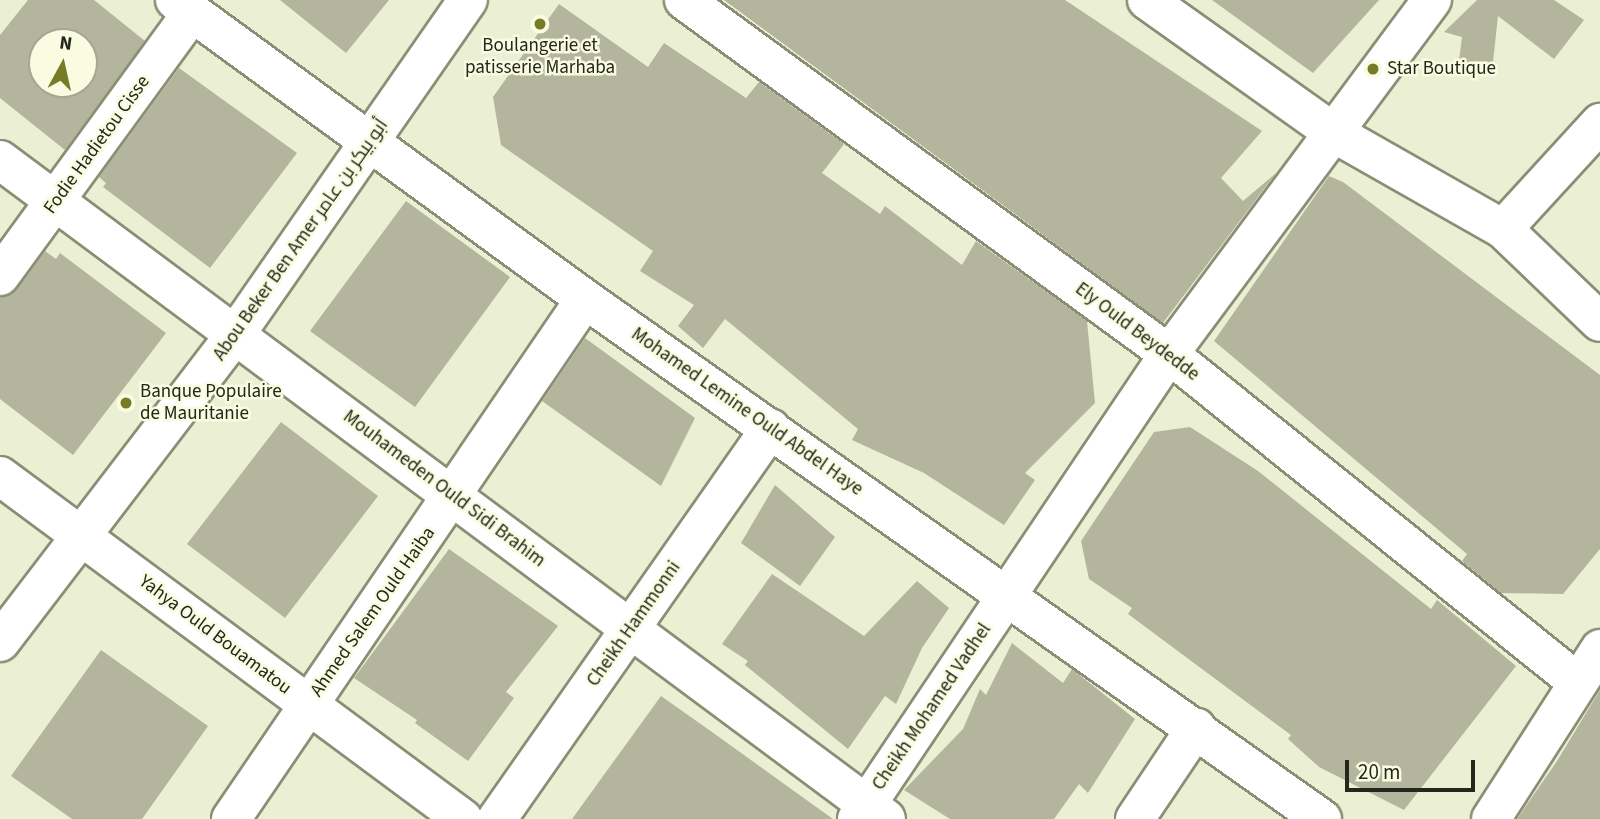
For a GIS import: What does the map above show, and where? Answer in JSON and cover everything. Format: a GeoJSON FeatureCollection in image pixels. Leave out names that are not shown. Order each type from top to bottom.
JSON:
{"type":"FeatureCollection","features":[{"type":"Feature","properties":{"kind":"street","name":"Abou Beker Ben Amer أبو بيكر بن عامر"},"geometry":{"type":"LineString","coordinates":[[0,642],[235,335],[468,0]]}},
{"type":"Feature","properties":{"kind":"street","name":"Ely Ould Beydedde"},"geometry":{"type":"LineString","coordinates":[[684,0],[1169,354],[1576,681]]}},
{"type":"Feature","properties":{"kind":"street"},"geometry":{"type":"LineString","coordinates":[[1147,0],[1334,133],[1503,229],[1600,322]]}},
{"type":"Feature","properties":{"kind":"street","name":"Cheikh Mohamed Vadhel"},"geometry":{"type":"LineString","coordinates":[[870,814],[1007,595],[1169,354],[1432,0]]}},
{"type":"Feature","properties":{"kind":"street","name":"Mohamed Lemine Ould Abdel Haye"},"geometry":{"type":"LineString","coordinates":[[184,6],[585,299],[1322,819]]}},
{"type":"Feature","properties":{"kind":"street","name":"Fodie Hadietou Cisse"},"geometry":{"type":"LineString","coordinates":[[0,276],[55,202],[184,6]]}},
{"type":"Feature","properties":{"kind":"street"},"geometry":{"type":"LineString","coordinates":[[1503,229],[1600,123]]}},
{"type":"Feature","properties":{"kind":"street","name":"Mouhameden Ould Sidi Brahim"},"geometry":{"type":"LineString","coordinates":[[0,160],[631,628],[870,814]]}},
{"type":"Feature","properties":{"kind":"street","name":"Ahmed Salem Ould Haiba"},"geometry":{"type":"LineString","coordinates":[[231,819],[585,299]]}},
{"type":"Feature","properties":{"kind":"street","name":"Cheikh Hammonni"},"geometry":{"type":"LineString","coordinates":[[497,819],[771,428]]}},
{"type":"Feature","properties":{"kind":"street","name":"Yahya Ould Bouamatou"},"geometry":{"type":"LineString","coordinates":[[0,476],[463,819]]}},
{"type":"Feature","properties":{"kind":"street"},"geometry":{"type":"LineString","coordinates":[[1492,819],[1576,681],[1600,649]]}},
{"type":"Feature","properties":{"kind":"street"},"geometry":{"type":"LineString","coordinates":[[1135,819],[1196,728]]}},
{"type":"Feature","properties":{"kind":"building"},"geometry":{"type":"Polygon","coordinates":[[[28,0],[94,0],[145,41],[65,150],[0,98],[0,35],[28,0]]]}},
{"type":"Feature","properties":{"kind":"building"},"geometry":{"type":"Polygon","coordinates":[[[280,0],[389,0],[346,53],[280,0]]]}},
{"type":"Feature","properties":{"kind":"building"},"geometry":{"type":"Polygon","coordinates":[[[724,0],[1065,0],[1262,131],[1221,178],[1243,201],[1276,173],[1163,323],[724,0]]]}},
{"type":"Feature","properties":{"kind":"building"},"geometry":{"type":"Polygon","coordinates":[[[1212,0],[1379,0],[1313,73],[1212,0]]]}},
{"type":"Feature","properties":{"kind":"building"},"geometry":{"type":"Polygon","coordinates":[[[1477,0],[1554,0],[1584,20],[1554,59],[1498,16],[1492,71],[1458,68],[1462,37],[1444,32],[1477,0]]]}},
{"type":"Feature","properties":{"kind":"building"},"geometry":{"type":"Polygon","coordinates":[[[559,4],[648,67],[664,43],[746,98],[759,82],[844,144],[822,173],[880,214],[885,206],[962,265],[976,241],[1087,321],[1095,403],[1025,473],[1035,480],[1004,525],[924,473],[852,440],[858,429],[725,319],[703,348],[678,326],[694,305],[640,271],[653,251],[501,145],[493,97],[559,4]]]}},
{"type":"Feature","properties":{"kind":"building"},"geometry":{"type":"Polygon","coordinates":[[[179,68],[297,153],[210,268],[103,187],[106,183],[99,177],[179,68]]]}},
{"type":"Feature","properties":{"kind":"building"},"geometry":{"type":"Polygon","coordinates":[[[1329,176],[1343,182],[1600,375],[1600,549],[1563,594],[1501,593],[1462,561],[1467,554],[1214,341],[1329,176]]]}},
{"type":"Feature","properties":{"kind":"building"},"geometry":{"type":"Polygon","coordinates":[[[406,201],[510,277],[415,407],[310,331],[406,201]]]}},
{"type":"Feature","properties":{"kind":"building"},"geometry":{"type":"Polygon","coordinates":[[[45,251],[56,259],[60,253],[166,333],[73,455],[0,399],[0,297],[17,289],[45,251]]]}},
{"type":"Feature","properties":{"kind":"building"},"geometry":{"type":"Polygon","coordinates":[[[585,338],[695,418],[661,486],[542,401],[585,338]]]}},
{"type":"Feature","properties":{"kind":"building"},"geometry":{"type":"Polygon","coordinates":[[[281,422],[378,496],[285,618],[187,544],[281,422]]]}},
{"type":"Feature","properties":{"kind":"building"},"geometry":{"type":"Polygon","coordinates":[[[1190,427],[1258,471],[1431,609],[1437,600],[1516,666],[1404,810],[1319,767],[1288,739],[1291,735],[1128,614],[1132,608],[1089,579],[1081,541],[1154,432],[1190,427]]]}},
{"type":"Feature","properties":{"kind":"building"},"geometry":{"type":"Polygon","coordinates":[[[775,485],[835,537],[800,586],[741,543],[775,485]]]}},
{"type":"Feature","properties":{"kind":"building"},"geometry":{"type":"Polygon","coordinates":[[[449,549],[558,626],[506,692],[514,698],[468,761],[415,723],[417,720],[354,678],[449,549]]]}},
{"type":"Feature","properties":{"kind":"building"},"geometry":{"type":"Polygon","coordinates":[[[772,574],[864,636],[917,581],[949,608],[922,648],[896,704],[885,696],[848,749],[745,665],[748,661],[722,644],[772,574]]]}},
{"type":"Feature","properties":{"kind":"building"},"geometry":{"type":"Polygon","coordinates":[[[1012,643],[1063,683],[1072,669],[1135,719],[1088,793],[1079,784],[1054,819],[950,819],[904,790],[963,729],[980,689],[986,695],[1012,643]]]}},
{"type":"Feature","properties":{"kind":"building"},"geometry":{"type":"Polygon","coordinates":[[[101,650],[208,726],[142,819],[72,819],[11,776],[101,650]]]}},
{"type":"Feature","properties":{"kind":"building"},"geometry":{"type":"Polygon","coordinates":[[[1600,690],[1600,819],[1517,819],[1557,761],[1600,690]]]}},
{"type":"Feature","properties":{"kind":"building"},"geometry":{"type":"Polygon","coordinates":[[[661,696],[712,732],[833,819],[572,819],[661,696]]]}},
{"type":"Feature","properties":{"kind":"place","name":"Boulangerie et patisserie Marhaba"},"geometry":{"type":"Point","coordinates":[540,24]}},
{"type":"Feature","properties":{"kind":"place","name":"Star Boutique"},"geometry":{"type":"Point","coordinates":[1373,69]}},
{"type":"Feature","properties":{"kind":"place","name":"Banque Populaire de Mauritanie"},"geometry":{"type":"Point","coordinates":[126,403]}}]}
